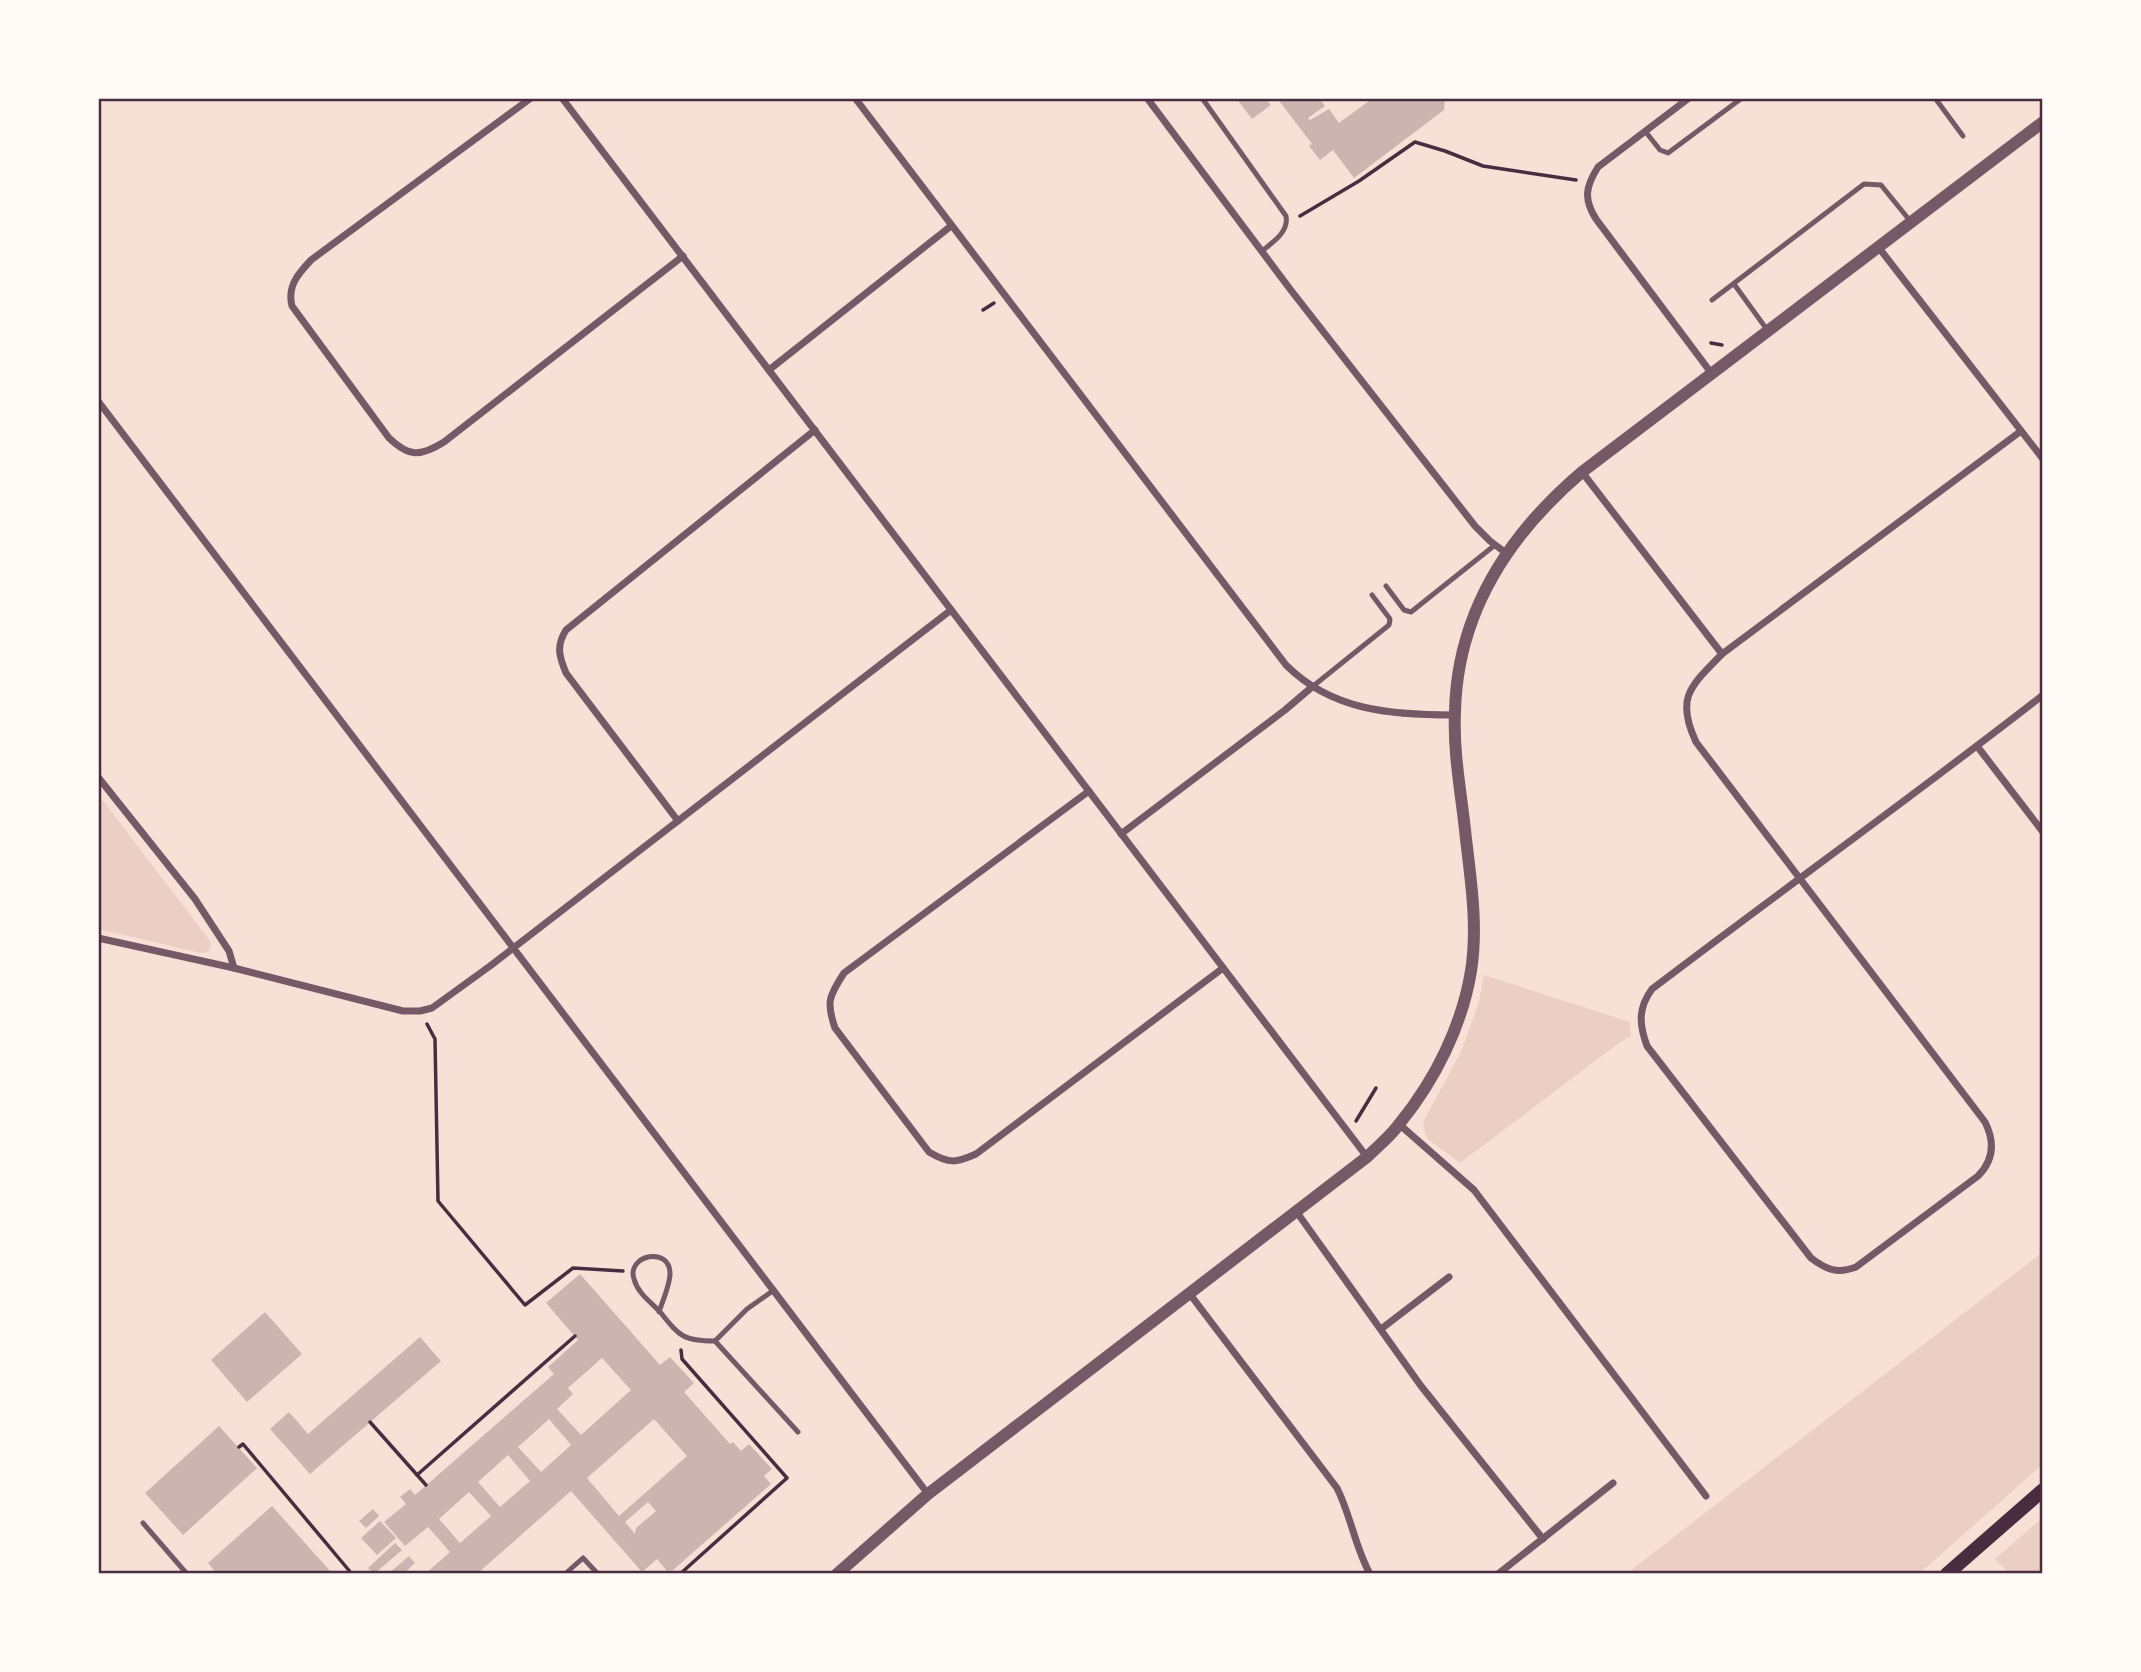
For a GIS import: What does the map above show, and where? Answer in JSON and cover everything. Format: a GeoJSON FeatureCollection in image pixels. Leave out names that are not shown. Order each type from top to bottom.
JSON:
{"type":"FeatureCollection","features":[{"type":"Feature","properties":{"kind":"main road"},"geometry":{"type":"LineString","coordinates":[[1947,1574],[2043,1490]]}},
{"type":"Feature","properties":{"kind":"street"},"geometry":{"type":"LineString","coordinates":[[531,98],[312,260],[298,273],[292,286],[289,296],[292,306],[388,438],[401,449],[413,454],[431,451],[682,256]]}},
{"type":"Feature","properties":{"kind":"street"},"geometry":{"type":"LineString","coordinates":[[562,98],[1367,1157]]}},
{"type":"Feature","properties":{"kind":"street"},"geometry":{"type":"LineString","coordinates":[[855,98],[1286,665],[1312,687],[1353,706],[1419,715],[1454,715]]}},
{"type":"Feature","properties":{"kind":"street"},"geometry":{"type":"LineString","coordinates":[[1147,98],[1475,526],[1500,549]]}},
{"type":"Feature","properties":{"kind":"street"},"geometry":{"type":"LineString","coordinates":[[1689,98],[1598,167],[1589,181],[1586,195],[1588,207],[1713,374]]}},
{"type":"Feature","properties":{"kind":"street"},"geometry":{"type":"LineString","coordinates":[[837,1574],[928,1494],[1367,1157],[1400,1125],[1444,1052],[1456,1024],[1471,970],[1473,908],[1454,715],[1459,673],[1474,615],[1500,549],[1582,472],[2043,122]]}},
{"type":"Feature","properties":{"kind":"street"},"geometry":{"type":"LineString","coordinates":[[769,370],[951,226]]}},
{"type":"Feature","properties":{"kind":"street"},"geometry":{"type":"LineString","coordinates":[[1879,248],[2043,459]]}},
{"type":"Feature","properties":{"kind":"street"},"geometry":{"type":"LineString","coordinates":[[98,401],[928,1494]]}},
{"type":"Feature","properties":{"kind":"street"},"geometry":{"type":"LineString","coordinates":[[678,821],[566,673],[559,657],[558,643],[566,630],[814,430]]}},
{"type":"Feature","properties":{"kind":"street"},"geometry":{"type":"LineString","coordinates":[[2021,431],[1721,654],[1693,684],[1685,706],[1696,742],[1798,878],[1984,1122],[1992,1142],[1992,1152],[1985,1169],[1978,1176],[1856,1267],[1843,1271],[1827,1270],[1811,1258],[1647,1046],[1641,1030],[1643,1000],[1652,989],[1798,878],[1977,746],[2043,695]]}},
{"type":"Feature","properties":{"kind":"street"},"geometry":{"type":"LineString","coordinates":[[1582,472],[1721,654]]}},
{"type":"Feature","properties":{"kind":"street"},"geometry":{"type":"LineString","coordinates":[[98,938],[234,968],[403,1011],[420,1011],[442,1002],[951,610]]}},
{"type":"Feature","properties":{"kind":"street"},"geometry":{"type":"LineString","coordinates":[[1121,834],[1312,687]]}},
{"type":"Feature","properties":{"kind":"street"},"geometry":{"type":"LineString","coordinates":[[1977,746],[2043,832]]}},
{"type":"Feature","properties":{"kind":"street"},"geometry":{"type":"LineString","coordinates":[[98,776],[195,899],[225,943],[234,968]]}},
{"type":"Feature","properties":{"kind":"street"},"geometry":{"type":"LineString","coordinates":[[1089,791],[844,973],[831,991],[828,1008],[835,1028],[929,1152],[943,1160],[959,1162],[976,1154],[1223,968]]}},
{"type":"Feature","properties":{"kind":"street"},"geometry":{"type":"LineString","coordinates":[[1400,1125],[1474,1190],[1706,1496]]}},
{"type":"Feature","properties":{"kind":"street"},"geometry":{"type":"LineString","coordinates":[[1296,1211],[1421,1386],[1543,1538]]}},
{"type":"Feature","properties":{"kind":"street"},"geometry":{"type":"LineString","coordinates":[[1381,1329],[1449,1277]]}},
{"type":"Feature","properties":{"kind":"street"},"geometry":{"type":"LineString","coordinates":[[1189,1293],[1337,1488],[1370,1574]]}},
{"type":"Feature","properties":{"kind":"street"},"geometry":{"type":"LineString","coordinates":[[1498,1574],[1613,1483]]}},
{"type":"Feature","properties":{"kind":"lane"},"geometry":{"type":"LineString","coordinates":[[1202,98],[1280,206],[1287,223],[1284,231],[1262,251]]}},
{"type":"Feature","properties":{"kind":"lane"},"geometry":{"type":"LineString","coordinates":[[1645,131],[1660,150],[1668,153],[1742,98]]}},
{"type":"Feature","properties":{"kind":"lane"},"geometry":{"type":"LineString","coordinates":[[1935,98],[1963,136]]}},
{"type":"Feature","properties":{"kind":"lane"},"geometry":{"type":"LineString","coordinates":[[1712,300],[1864,184],[1881,185],[1911,222]]}},
{"type":"Feature","properties":{"kind":"lane"},"geometry":{"type":"LineString","coordinates":[[1734,284],[1768,331]]}},
{"type":"Feature","properties":{"kind":"lane"},"geometry":{"type":"LineString","coordinates":[[1386,586],[1404,610],[1410,612],[1500,549]]}},
{"type":"Feature","properties":{"kind":"lane"},"geometry":{"type":"LineString","coordinates":[[1312,687],[1389,625],[1390,619],[1372,596]]}},
{"type":"Feature","properties":{"kind":"lane"},"geometry":{"type":"LineString","coordinates":[[659,1311],[669,1282],[668,1262],[662,1256],[645,1257],[637,1262],[632,1271],[634,1282],[671,1327],[691,1341],[715,1341],[747,1308],[774,1290]]}},
{"type":"Feature","properties":{"kind":"lane"},"geometry":{"type":"LineString","coordinates":[[715,1341],[798,1432]]}},
{"type":"Feature","properties":{"kind":"lane"},"geometry":{"type":"LineString","coordinates":[[143,1523],[187,1574]]}},
{"type":"Feature","properties":{"kind":"lane"},"geometry":{"type":"LineString","coordinates":[[565,1574],[583,1558],[598,1574]]}},
{"type":"Feature","properties":{"kind":"path"},"geometry":{"type":"LineString","coordinates":[[1287,223],[1359,181],[1415,142],[1445,150],[1483,166],[1589,181]]}},
{"type":"Feature","properties":{"kind":"path"},"geometry":{"type":"LineString","coordinates":[[983,310],[994,303]]}},
{"type":"Feature","properties":{"kind":"path"},"geometry":{"type":"LineString","coordinates":[[1711,343],[1722,345]]}},
{"type":"Feature","properties":{"kind":"path"},"geometry":{"type":"LineString","coordinates":[[420,1011],[435,1039],[438,1201],[525,1305],[573,1268],[632,1271]]}},
{"type":"Feature","properties":{"kind":"path"},"geometry":{"type":"LineString","coordinates":[[1355,1123],[1376,1088]]}},
{"type":"Feature","properties":{"kind":"path"},"geometry":{"type":"LineString","coordinates":[[416,1475],[575,1336]]}},
{"type":"Feature","properties":{"kind":"path"},"geometry":{"type":"LineString","coordinates":[[680,1574],[787,1478],[682,1359],[680,1352],[685,1338]]}},
{"type":"Feature","properties":{"kind":"path"},"geometry":{"type":"LineString","coordinates":[[370,1422],[426,1485]]}},
{"type":"Feature","properties":{"kind":"path"},"geometry":{"type":"LineString","coordinates":[[239,1447],[243,1444],[352,1574]]}},
{"type":"Feature","properties":{"kind":"shaded area"},"geometry":{"type":"Polygon","coordinates":[[[98,794],[210,941],[208,952],[201,953],[98,929],[98,794]]]}},
{"type":"Feature","properties":{"kind":"shaded area"},"geometry":{"type":"Polygon","coordinates":[[[1484,975],[1630,1022],[1631,1036],[1460,1163],[1428,1139],[1423,1122],[1461,1052],[1479,1002],[1484,975]]]}},
{"type":"Feature","properties":{"kind":"shaded area"},"geometry":{"type":"Polygon","coordinates":[[[2043,1252],[2043,1464],[1919,1574],[1626,1574],[2043,1252]]]}},
{"type":"Feature","properties":{"kind":"shaded area"},"geometry":{"type":"Polygon","coordinates":[[[2043,1517],[2043,1574],[2010,1574],[1995,1559],[2043,1517]]]}},
{"type":"Feature","properties":{"kind":"building"},"geometry":{"type":"Polygon","coordinates":[[[1236,98],[1265,98],[1271,105],[1252,119],[1236,98]]]}},
{"type":"Feature","properties":{"kind":"building"},"geometry":{"type":"Polygon","coordinates":[[[1277,98],[1319,98],[1325,106],[1308,118],[1310,120],[1329,109],[1339,123],[1373,98],[1445,98],[1444,110],[1354,178],[1333,150],[1320,160],[1309,146],[1312,144],[1277,98]]]}},
{"type":"Feature","properties":{"kind":"building"},"geometry":{"type":"Polygon","coordinates":[[[580,1274],[660,1365],[670,1357],[694,1383],[684,1392],[730,1444],[733,1442],[741,1451],[749,1444],[772,1469],[764,1476],[771,1484],[673,1570],[667,1571],[657,1559],[642,1572],[571,1491],[477,1574],[425,1574],[450,1552],[428,1527],[405,1546],[384,1522],[406,1504],[400,1497],[410,1489],[415,1495],[554,1374],[548,1367],[578,1340],[546,1303],[580,1274]],[[602,1358],[568,1388],[573,1394],[557,1409],[581,1435],[631,1390],[602,1358]],[[549,1419],[518,1447],[541,1472],[571,1445],[549,1419]],[[654,1419],[587,1478],[619,1516],[687,1456],[654,1419]],[[508,1455],[478,1482],[500,1507],[530,1481],[508,1455]],[[469,1492],[439,1519],[460,1543],[491,1516],[469,1492]],[[648,1502],[625,1522],[635,1534],[636,1528],[656,1511],[648,1502]]]}},
{"type":"Feature","properties":{"kind":"building"},"geometry":{"type":"Polygon","coordinates":[[[265,1312],[302,1354],[247,1402],[211,1360],[265,1312]]]}},
{"type":"Feature","properties":{"kind":"building"},"geometry":{"type":"Polygon","coordinates":[[[420,1337],[441,1361],[310,1474],[270,1429],[289,1412],[308,1434],[420,1337]]]}},
{"type":"Feature","properties":{"kind":"building"},"geometry":{"type":"Polygon","coordinates":[[[219,1426],[257,1468],[183,1535],[145,1493],[219,1426]]]}},
{"type":"Feature","properties":{"kind":"building"},"geometry":{"type":"Polygon","coordinates":[[[272,1506],[331,1572],[329,1574],[217,1574],[208,1563],[272,1506]]]}},
{"type":"Feature","properties":{"kind":"building"},"geometry":{"type":"Polygon","coordinates":[[[373,1509],[379,1516],[366,1528],[359,1521],[373,1509]]]}},
{"type":"Feature","properties":{"kind":"building"},"geometry":{"type":"Polygon","coordinates":[[[380,1521],[396,1538],[377,1555],[361,1538],[380,1521]]]}},
{"type":"Feature","properties":{"kind":"building"},"geometry":{"type":"Polygon","coordinates":[[[395,1543],[402,1550],[374,1574],[368,1568],[395,1543]]]}},
{"type":"Feature","properties":{"kind":"building"},"geometry":{"type":"Polygon","coordinates":[[[409,1556],[415,1563],[403,1574],[388,1574],[409,1556]]]}}]}
